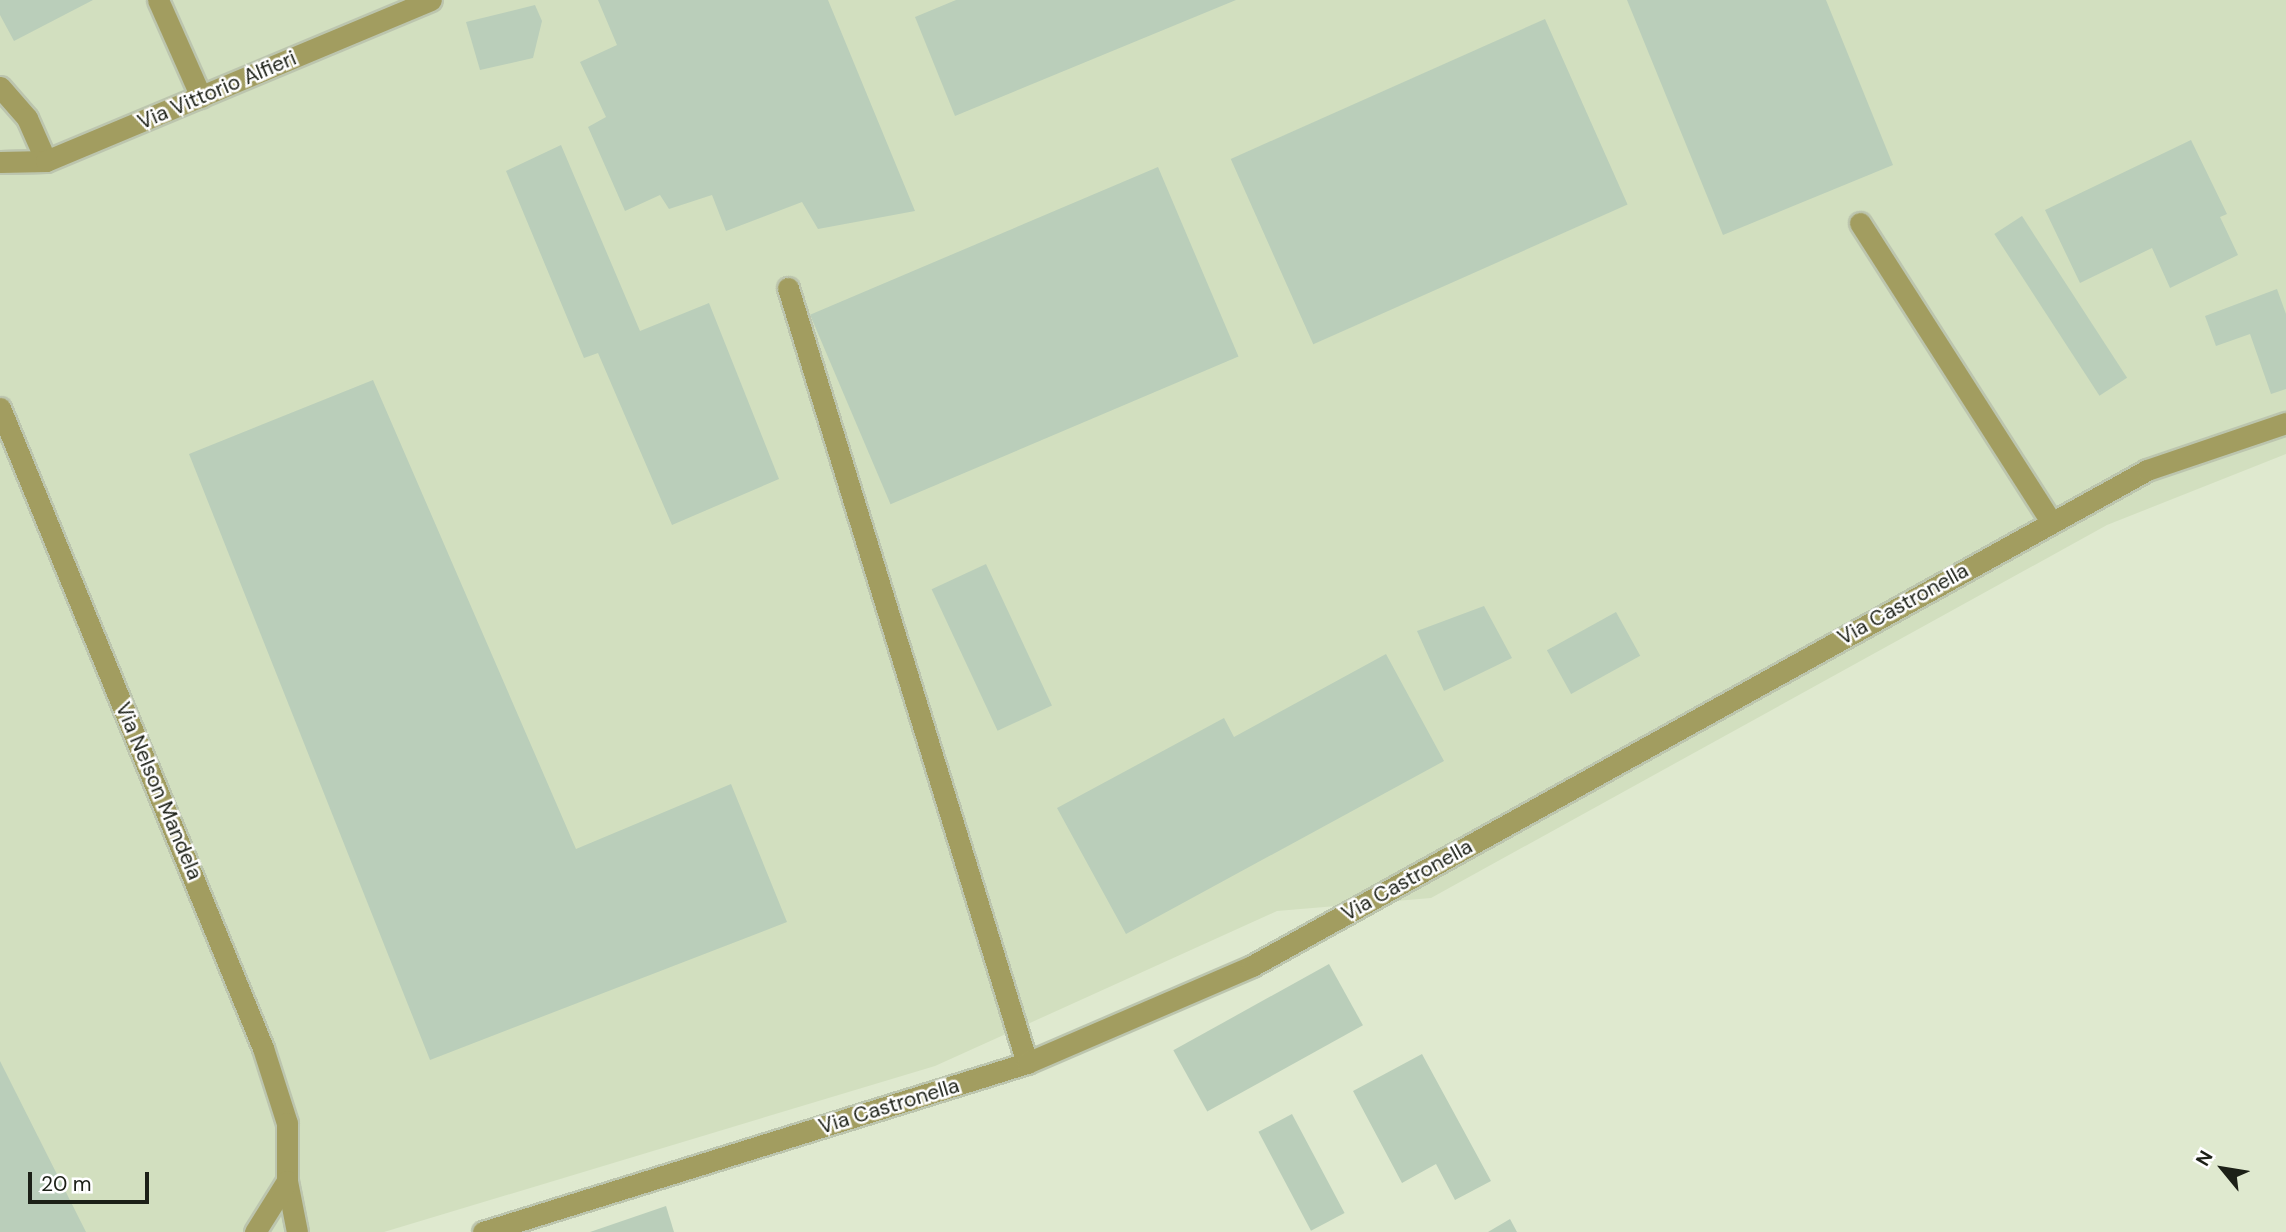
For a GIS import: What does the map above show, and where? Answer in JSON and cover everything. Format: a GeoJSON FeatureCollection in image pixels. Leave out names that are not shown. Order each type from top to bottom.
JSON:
{"type":"FeatureCollection","features":[{"type":"Feature","properties":{"kind":"street"},"geometry":{"type":"LineString","coordinates":[[158,0],[201,97]]}},
{"type":"Feature","properties":{"kind":"street","name":"Via Vittorio Alfieri"},"geometry":{"type":"LineString","coordinates":[[0,162],[46,162],[431,0]]}},
{"type":"Feature","properties":{"kind":"street"},"geometry":{"type":"LineString","coordinates":[[0,87],[27,118],[46,162]]}},
{"type":"Feature","properties":{"kind":"street"},"geometry":{"type":"LineString","coordinates":[[1860,223],[2051,522]]}},
{"type":"Feature","properties":{"kind":"street"},"geometry":{"type":"LineString","coordinates":[[788,288],[1027,1063]]}},
{"type":"Feature","properties":{"kind":"street","name":"Via Nelson Mandela"},"geometry":{"type":"LineString","coordinates":[[0,408],[263,1048],[286,1123],[287,1181],[297,1232]]}},
{"type":"Feature","properties":{"kind":"street","name":"Via Castronella"},"geometry":{"type":"LineString","coordinates":[[484,1232],[1027,1063],[1252,966],[2147,470],[2286,423]]}},
{"type":"Feature","properties":{"kind":"street"},"geometry":{"type":"LineString","coordinates":[[255,1232],[287,1181]]}},
{"type":"Feature","properties":{"kind":"shaded area"},"geometry":{"type":"Polygon","coordinates":[[[0,0],[2286,0],[2286,454],[2107,525],[1431,898],[1277,911],[935,1066],[384,1232],[0,1232],[0,0]]]}},
{"type":"Feature","properties":{"kind":"building"},"geometry":{"type":"Polygon","coordinates":[[[0,0],[93,0],[14,41],[0,15],[0,0]]]}},
{"type":"Feature","properties":{"kind":"building"},"geometry":{"type":"Polygon","coordinates":[[[598,0],[828,0],[915,211],[818,229],[802,202],[726,231],[712,195],[669,209],[660,195],[625,211],[588,127],[606,117],[580,62],[617,45],[598,0]]]}},
{"type":"Feature","properties":{"kind":"building"},"geometry":{"type":"Polygon","coordinates":[[[956,0],[1236,0],[955,116],[915,17],[956,0]]]}},
{"type":"Feature","properties":{"kind":"building"},"geometry":{"type":"Polygon","coordinates":[[[1627,0],[1826,0],[1893,165],[1723,235],[1627,0]]]}},
{"type":"Feature","properties":{"kind":"building"},"geometry":{"type":"Polygon","coordinates":[[[535,5],[542,21],[533,58],[480,70],[466,22],[535,5]]]}},
{"type":"Feature","properties":{"kind":"building"},"geometry":{"type":"Polygon","coordinates":[[[1545,19],[1628,204],[1313,344],[1231,159],[1545,19]]]}},
{"type":"Feature","properties":{"kind":"building"},"geometry":{"type":"Polygon","coordinates":[[[2191,140],[2227,214],[2220,217],[2238,255],[2170,288],[2152,248],[2080,283],[2045,210],[2191,140]]]}},
{"type":"Feature","properties":{"kind":"building"},"geometry":{"type":"Polygon","coordinates":[[[561,145],[640,331],[709,303],[779,479],[672,525],[598,353],[584,358],[506,171],[561,145]]]}},
{"type":"Feature","properties":{"kind":"building"},"geometry":{"type":"Polygon","coordinates":[[[1158,167],[1238,357],[891,504],[810,315],[1158,167]]]}},
{"type":"Feature","properties":{"kind":"building"},"geometry":{"type":"Polygon","coordinates":[[[2022,216],[2127,378],[2099,396],[1994,234],[2022,216]]]}},
{"type":"Feature","properties":{"kind":"building"},"geometry":{"type":"Polygon","coordinates":[[[2277,289],[2286,314],[2286,389],[2271,394],[2250,334],[2216,346],[2205,316],[2277,289]]]}},
{"type":"Feature","properties":{"kind":"building"},"geometry":{"type":"Polygon","coordinates":[[[373,380],[576,849],[731,784],[787,922],[430,1060],[189,454],[373,380]]]}},
{"type":"Feature","properties":{"kind":"building"},"geometry":{"type":"Polygon","coordinates":[[[986,564],[1052,705],[998,731],[932,589],[986,564]]]}},
{"type":"Feature","properties":{"kind":"building"},"geometry":{"type":"Polygon","coordinates":[[[1484,606],[1512,658],[1444,691],[1417,631],[1484,606]]]}},
{"type":"Feature","properties":{"kind":"building"},"geometry":{"type":"Polygon","coordinates":[[[1616,612],[1640,656],[1571,694],[1547,650],[1616,612]]]}},
{"type":"Feature","properties":{"kind":"building"},"geometry":{"type":"Polygon","coordinates":[[[1386,654],[1444,761],[1126,934],[1057,808],[1224,718],[1234,737],[1386,654]]]}},
{"type":"Feature","properties":{"kind":"building"},"geometry":{"type":"Polygon","coordinates":[[[1329,964],[1363,1025],[1207,1112],[1173,1050],[1329,964]]]}},
{"type":"Feature","properties":{"kind":"building"},"geometry":{"type":"Polygon","coordinates":[[[1422,1054],[1491,1181],[1455,1200],[1436,1164],[1402,1183],[1353,1091],[1422,1054]]]}},
{"type":"Feature","properties":{"kind":"building"},"geometry":{"type":"Polygon","coordinates":[[[0,1061],[86,1232],[0,1232],[0,1061]]]}},
{"type":"Feature","properties":{"kind":"building"},"geometry":{"type":"Polygon","coordinates":[[[1292,1114],[1345,1213],[1311,1231],[1258,1132],[1292,1114]]]}},
{"type":"Feature","properties":{"kind":"building"},"geometry":{"type":"Polygon","coordinates":[[[666,1206],[674,1232],[590,1232],[666,1206]]]}},
{"type":"Feature","properties":{"kind":"building"},"geometry":{"type":"Polygon","coordinates":[[[1510,1219],[1517,1232],[1488,1232],[1510,1219]]]}}]}
